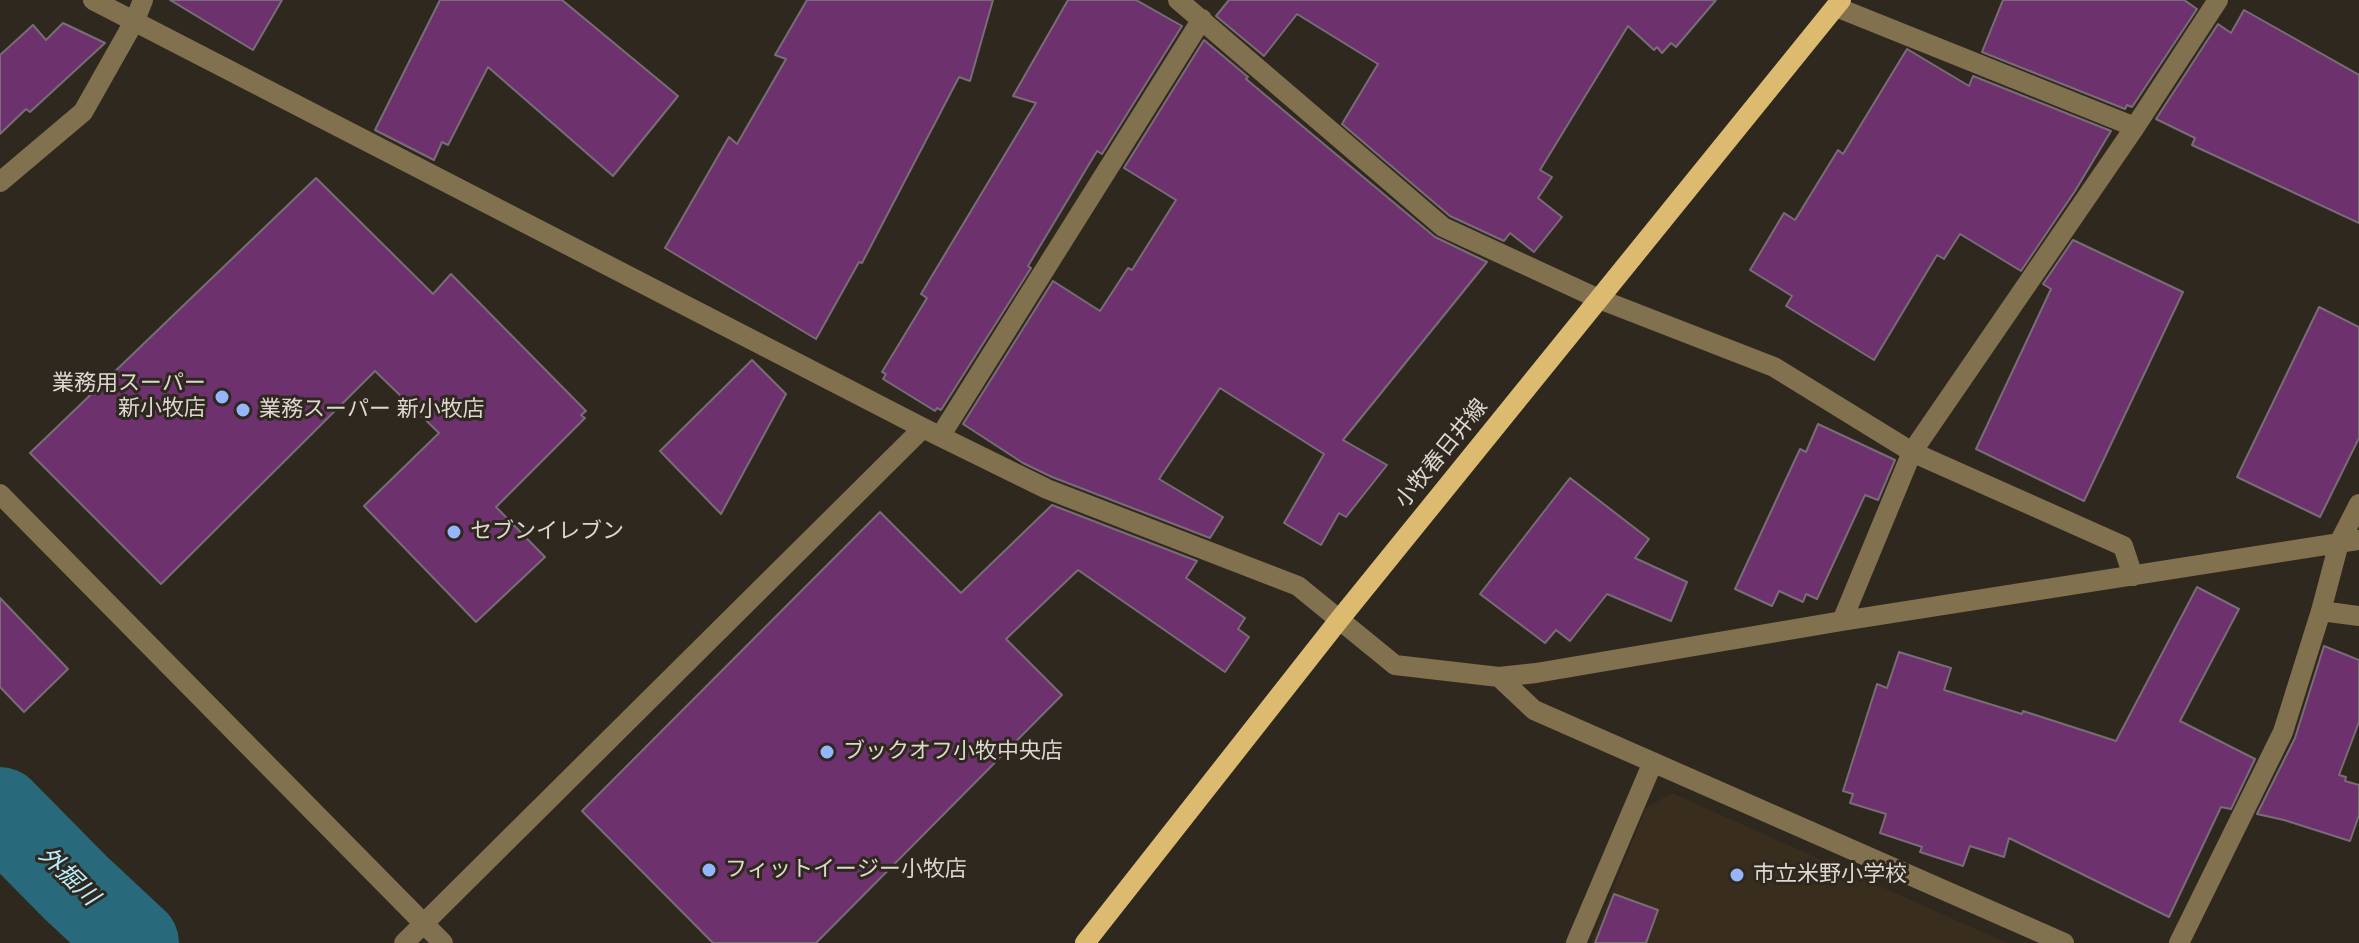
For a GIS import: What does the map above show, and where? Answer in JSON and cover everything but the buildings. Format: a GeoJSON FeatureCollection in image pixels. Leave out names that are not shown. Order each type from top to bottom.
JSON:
{"type":"FeatureCollection","features":[{"type":"Feature","properties":{"kind":"main road","name":"小牧春日井線"},"geometry":{"type":"LineString","coordinates":[[1085,943],[1339,620],[1838,3]]}},
{"type":"Feature","properties":{"kind":"street"},"geometry":{"type":"LineString","coordinates":[[93,0],[1047,489],[1298,586],[1395,665],[1499,677],[2349,541]]}},
{"type":"Feature","properties":{"kind":"street"},"geometry":{"type":"LineString","coordinates":[[0,182],[83,112],[143,0]]}},
{"type":"Feature","properties":{"kind":"street"},"geometry":{"type":"LineString","coordinates":[[1178,0],[1443,227],[1599,299],[1774,367],[1912,452],[2123,546],[2133,576]]}},
{"type":"Feature","properties":{"kind":"street"},"geometry":{"type":"LineString","coordinates":[[1842,621],[1912,452],[2135,127],[2218,0]]}},
{"type":"Feature","properties":{"kind":"street"},"geometry":{"type":"LineString","coordinates":[[1838,3],[2135,127]]}},
{"type":"Feature","properties":{"kind":"street"},"geometry":{"type":"LineString","coordinates":[[404,943],[932,432],[1202,19]]}},
{"type":"Feature","properties":{"kind":"street"},"geometry":{"type":"LineString","coordinates":[[0,494],[443,943]]}},
{"type":"Feature","properties":{"kind":"street"},"geometry":{"type":"LineString","coordinates":[[2179,943],[2283,732],[2359,504]]}},
{"type":"Feature","properties":{"kind":"street"},"geometry":{"type":"LineString","coordinates":[[2321,611],[2359,616]]}},
{"type":"Feature","properties":{"kind":"street"},"geometry":{"type":"LineString","coordinates":[[1499,677],[1534,710],[2064,943]]}},
{"type":"Feature","properties":{"kind":"street"},"geometry":{"type":"LineString","coordinates":[[1576,943],[1653,762]]}},
{"type":"Feature","properties":{"kind":"shaded area","name":"市立米野小学校"},"geometry":{"type":"Polygon","coordinates":[[[1672,793],[2007,943],[1591,943],[1646,808],[1672,793]]]}},
{"type":"Feature","properties":{"kind":"waterway","name":"外掘川"},"geometry":{"type":"LineString","coordinates":[[0,811],[135,943]]}},
{"type":"Feature","properties":{"kind":"place","name":"業務用スーパー 新小牧店"},"geometry":{"type":"Point","coordinates":[222,397]}},
{"type":"Feature","properties":{"kind":"place","name":"業務スーパー 新小牧店"},"geometry":{"type":"Point","coordinates":[243,410]}},
{"type":"Feature","properties":{"kind":"place","name":"セブンイレブン"},"geometry":{"type":"Point","coordinates":[454,532]}},
{"type":"Feature","properties":{"kind":"place","name":"ブックオフ小牧中央店"},"geometry":{"type":"Point","coordinates":[827,752]}},
{"type":"Feature","properties":{"kind":"place","name":"フィットイージー小牧店"},"geometry":{"type":"Point","coordinates":[709,870]}},
{"type":"Feature","properties":{"kind":"place","name":"市立米野小学校"},"geometry":{"type":"Point","coordinates":[1737,875]}}]}
